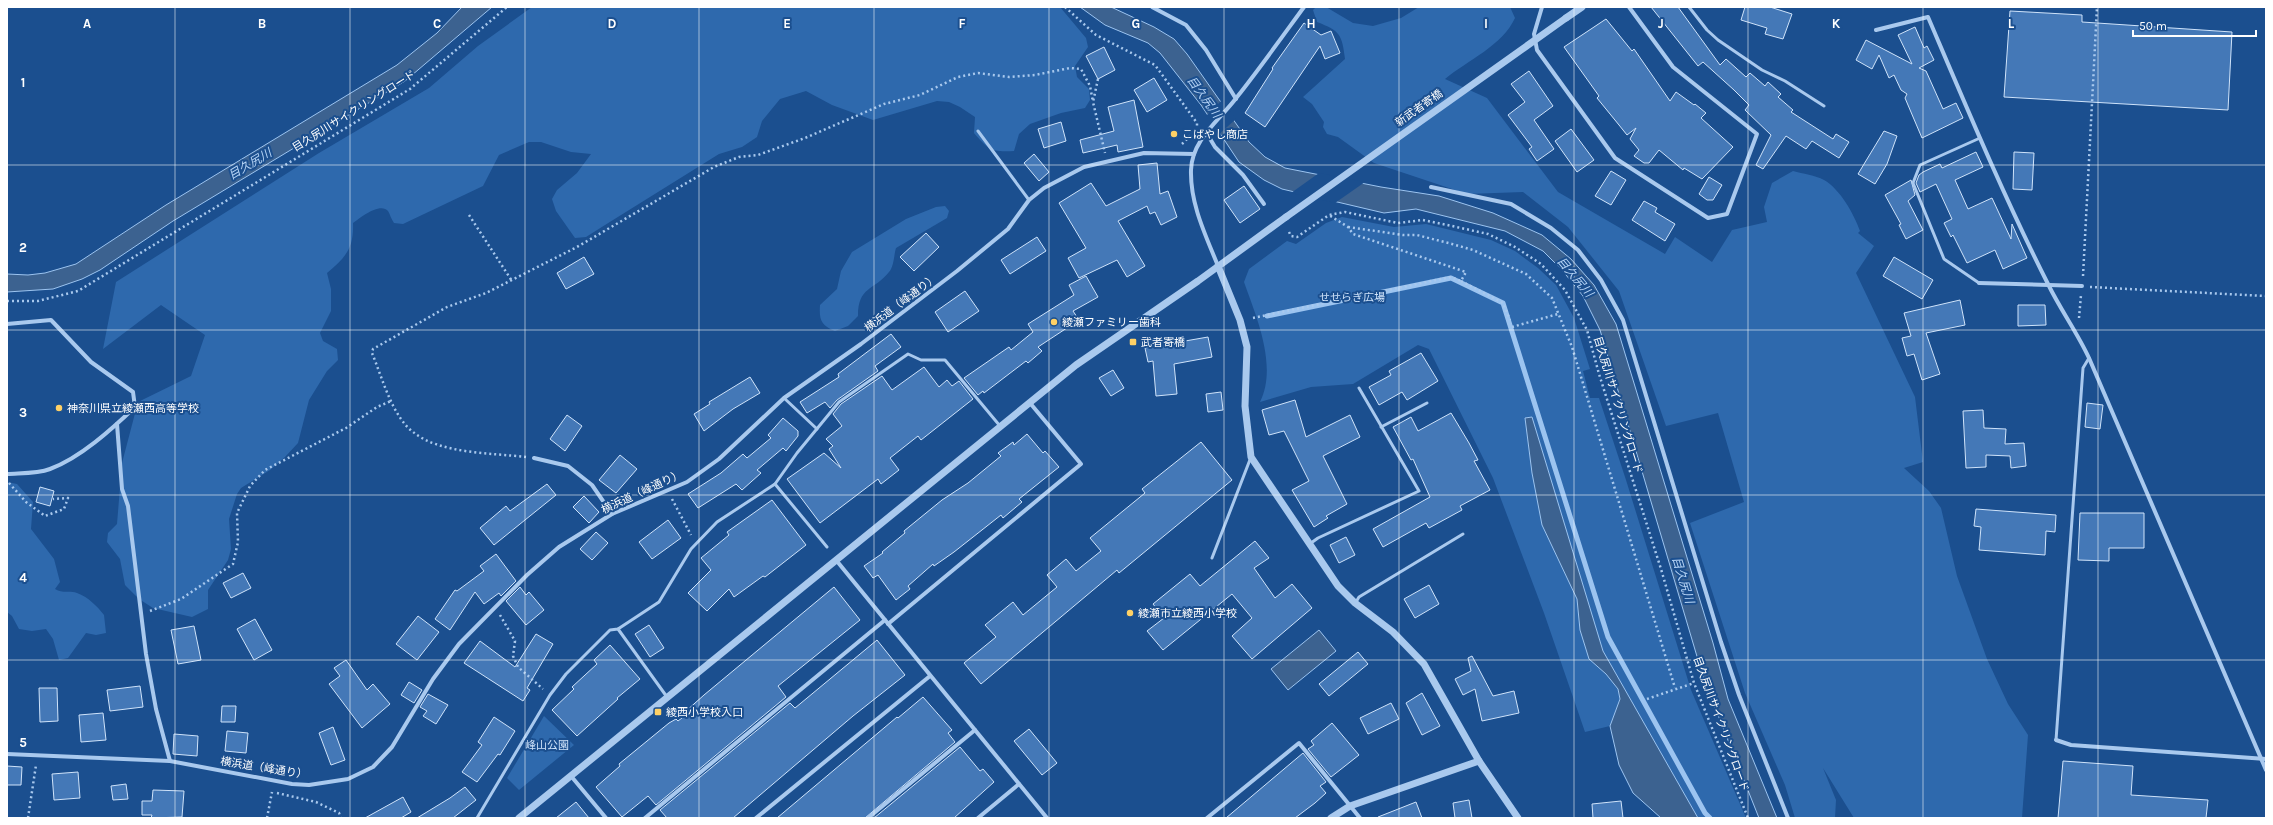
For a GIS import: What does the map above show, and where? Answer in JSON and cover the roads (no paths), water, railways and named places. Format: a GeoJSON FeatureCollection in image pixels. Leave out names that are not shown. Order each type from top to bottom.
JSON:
{"type":"FeatureCollection","features":[{"type":"Feature","properties":{"kind":"street"},"geometry":{"type":"LineString","coordinates":[[1152,7],[1186,25],[1206,50],[1236,99]]}},
{"type":"Feature","properties":{"kind":"street"},"geometry":{"type":"LineString","coordinates":[[1304,7],[1236,99],[1208,130],[1194,154],[1191,170],[1194,197],[1200,220],[1240,320],[1247,347],[1245,406],[1251,457],[1338,586],[1355,604],[1393,632],[1424,664],[1479,761],[1518,818]]}},
{"type":"Feature","properties":{"kind":"street"},"geometry":{"type":"LineString","coordinates":[[1542,7],[1534,34],[1538,50],[1615,158],[1708,218],[1726,214],[1757,134],[1673,67],[1629,7]]}},
{"type":"Feature","properties":{"kind":"street","name":"新武者寄橋"},"geometry":{"type":"LineString","coordinates":[[519,818],[1076,365],[1582,7]]}},
{"type":"Feature","properties":{"kind":"street"},"geometry":{"type":"LineString","coordinates":[[1876,30],[1928,17],[1980,138],[2048,284],[2078,334],[2266,770]]}},
{"type":"Feature","properties":{"kind":"street"},"geometry":{"type":"LineString","coordinates":[[1208,130],[1215,147],[1243,175],[1264,204]]}},
{"type":"Feature","properties":{"kind":"street","name":"横浜道（峰通り）"},"geometry":{"type":"LineString","coordinates":[[7,754],[170,760],[292,784],[309,785],[348,779],[373,767],[392,747],[459,644],[496,608],[526,575],[559,547],[612,514],[668,492],[687,482],[719,459],[784,398],[861,344],[957,271],[1008,229],[1030,200],[1044,188],[1084,167],[1144,153],[1194,154]]}},
{"type":"Feature","properties":{"kind":"street"},"geometry":{"type":"LineString","coordinates":[[1431,187],[1511,204],[1551,228],[1578,250],[1601,280],[1623,320],[1721,642],[1739,695],[1788,818]]}},
{"type":"Feature","properties":{"kind":"street"},"geometry":{"type":"LineString","coordinates":[[1979,282],[2082,286]]}},
{"type":"Feature","properties":{"kind":"street"},"geometry":{"type":"LineString","coordinates":[[7,324],[50,320],[91,362],[133,392],[135,407],[117,424],[69,460],[49,470],[7,474]]}},
{"type":"Feature","properties":{"kind":"street"},"geometry":{"type":"LineString","coordinates":[[888,624],[1081,464],[1030,403]]}},
{"type":"Feature","properties":{"kind":"street"},"geometry":{"type":"LineString","coordinates":[[117,424],[122,489],[128,506],[136,564],[140,614],[156,709],[170,760]]}},
{"type":"Feature","properties":{"kind":"street"},"geometry":{"type":"LineString","coordinates":[[534,458],[568,466],[592,485],[612,514]]}},
{"type":"Feature","properties":{"kind":"street"},"geometry":{"type":"LineString","coordinates":[[835,560],[1047,818]]}},
{"type":"Feature","properties":{"kind":"street"},"geometry":{"type":"LineString","coordinates":[[645,818],[885,620]]}},
{"type":"Feature","properties":{"kind":"street"},"geometry":{"type":"LineString","coordinates":[[756,818],[930,676]]}},
{"type":"Feature","properties":{"kind":"street"},"geometry":{"type":"LineString","coordinates":[[868,818],[975,730]]}},
{"type":"Feature","properties":{"kind":"street"},"geometry":{"type":"LineString","coordinates":[[2056,740],[2071,745],[2266,759]]}},
{"type":"Feature","properties":{"kind":"street"},"geometry":{"type":"LineString","coordinates":[[1207,818],[1299,743],[1360,818]]}},
{"type":"Feature","properties":{"kind":"street"},"geometry":{"type":"LineString","coordinates":[[1331,818],[1350,806],[1479,761]]}},
{"type":"Feature","properties":{"kind":"street"},"geometry":{"type":"LineString","coordinates":[[570,776],[606,818]]}},
{"type":"Feature","properties":{"kind":"street"},"geometry":{"type":"LineString","coordinates":[[978,818],[1019,784]]}},
{"type":"Feature","properties":{"kind":"lane"},"geometry":{"type":"LineString","coordinates":[[1689,7],[1707,30],[1730,48],[1762,70],[1786,81],[1824,106]]}},
{"type":"Feature","properties":{"kind":"lane"},"geometry":{"type":"LineString","coordinates":[[978,131],[1030,200]]}},
{"type":"Feature","properties":{"kind":"lane"},"geometry":{"type":"LineString","coordinates":[[1979,282],[1944,259],[1913,183],[1920,165],[1980,138]]}},
{"type":"Feature","properties":{"kind":"lane"},"geometry":{"type":"LineString","coordinates":[[477,818],[550,695],[566,674],[610,630],[618,629],[658,602],[696,543],[717,522],[775,484],[797,453],[839,402],[908,354],[921,360],[945,360],[1000,426]]}},
{"type":"Feature","properties":{"kind":"lane"},"geometry":{"type":"LineString","coordinates":[[2056,740],[2082,368],[2088,358]]}},
{"type":"Feature","properties":{"kind":"lane"},"geometry":{"type":"LineString","coordinates":[[1309,544],[1318,538],[1419,491],[1359,388]]}},
{"type":"Feature","properties":{"kind":"lane"},"geometry":{"type":"LineString","coordinates":[[784,398],[817,429]]}},
{"type":"Feature","properties":{"kind":"lane"},"geometry":{"type":"LineString","coordinates":[[1381,427],[1427,403]]}},
{"type":"Feature","properties":{"kind":"lane"},"geometry":{"type":"LineString","coordinates":[[1212,558],[1251,457]]}},
{"type":"Feature","properties":{"kind":"lane"},"geometry":{"type":"LineString","coordinates":[[775,484],[827,546]]}},
{"type":"Feature","properties":{"kind":"lane"},"geometry":{"type":"LineString","coordinates":[[1355,604],[1359,597],[1463,534]]}},
{"type":"Feature","properties":{"kind":"lane"},"geometry":{"type":"LineString","coordinates":[[618,629],[667,697]]}},
{"type":"Feature","properties":{"kind":"water","name":"目久尻川"},"geometry":{"type":"Polygon","coordinates":[[[462,7],[492,7],[405,81],[173,221],[100,270],[82,279],[53,289],[7,292],[7,274],[28,275],[45,273],[76,264],[166,205],[397,65],[437,33],[462,7]]]}},
{"type":"Feature","properties":{"kind":"water","name":"目久尻川"},"geometry":{"type":"Polygon","coordinates":[[[1080,7],[1111,7],[1154,27],[1174,39],[1187,54],[1249,142],[1265,157],[1285,168],[1381,187],[1439,196],[1493,213],[1542,235],[1571,259],[1594,285],[1616,324],[1713,643],[1728,699],[1777,818],[1759,818],[1704,680],[1600,330],[1583,296],[1562,270],[1543,251],[1505,231],[1416,209],[1384,213],[1282,189],[1264,180],[1239,162],[1201,105],[1160,53],[1148,43],[1105,25],[1080,7]]]}},
{"type":"Feature","properties":{"kind":"water"},"geometry":{"type":"Polygon","coordinates":[[[1532,417],[1603,651],[1698,818],[1661,818],[1633,793],[1619,765],[1610,726],[1620,699],[1618,689],[1606,674],[1589,659],[1580,630],[1577,599],[1542,525],[1532,473],[1525,418],[1532,417]]]}},
{"type":"Feature","properties":{"kind":"water"},"geometry":{"type":"Polygon","coordinates":[[[1319,630],[1336,651],[1288,690],[1271,669],[1319,630]]]}},
{"type":"Feature","properties":{"kind":"waterway"},"geometry":{"type":"LineString","coordinates":[[1267,316],[1451,278],[1503,303],[1608,637],[1705,813],[1710,818]]}},
{"type":"Feature","properties":{"kind":"place","name":"こばやし商店"},"geometry":{"type":"Point","coordinates":[1174,134]}},
{"type":"Feature","properties":{"kind":"place","name":"綾瀬ファミリー歯科"},"geometry":{"type":"Point","coordinates":[1054,322]}},
{"type":"Feature","properties":{"kind":"place","name":"武者寄橋"},"geometry":{"type":"Point","coordinates":[1133,342]}},
{"type":"Feature","properties":{"kind":"place","name":"神奈川県立綾瀬西高等学校"},"geometry":{"type":"Point","coordinates":[59,408]}},
{"type":"Feature","properties":{"kind":"place","name":"綾瀬市立綾西小学校"},"geometry":{"type":"Point","coordinates":[1130,613]}},
{"type":"Feature","properties":{"kind":"place","name":"綾西小学校入口"},"geometry":{"type":"Point","coordinates":[658,712]}},
{"type":"Feature","properties":{"kind":"park label","name":"せせらぎ広場"},"geometry":{"type":"Point","coordinates":[1352,297]}},
{"type":"Feature","properties":{"kind":"park label","name":"峰山公園"},"geometry":{"type":"Point","coordinates":[547,745]}}]}
